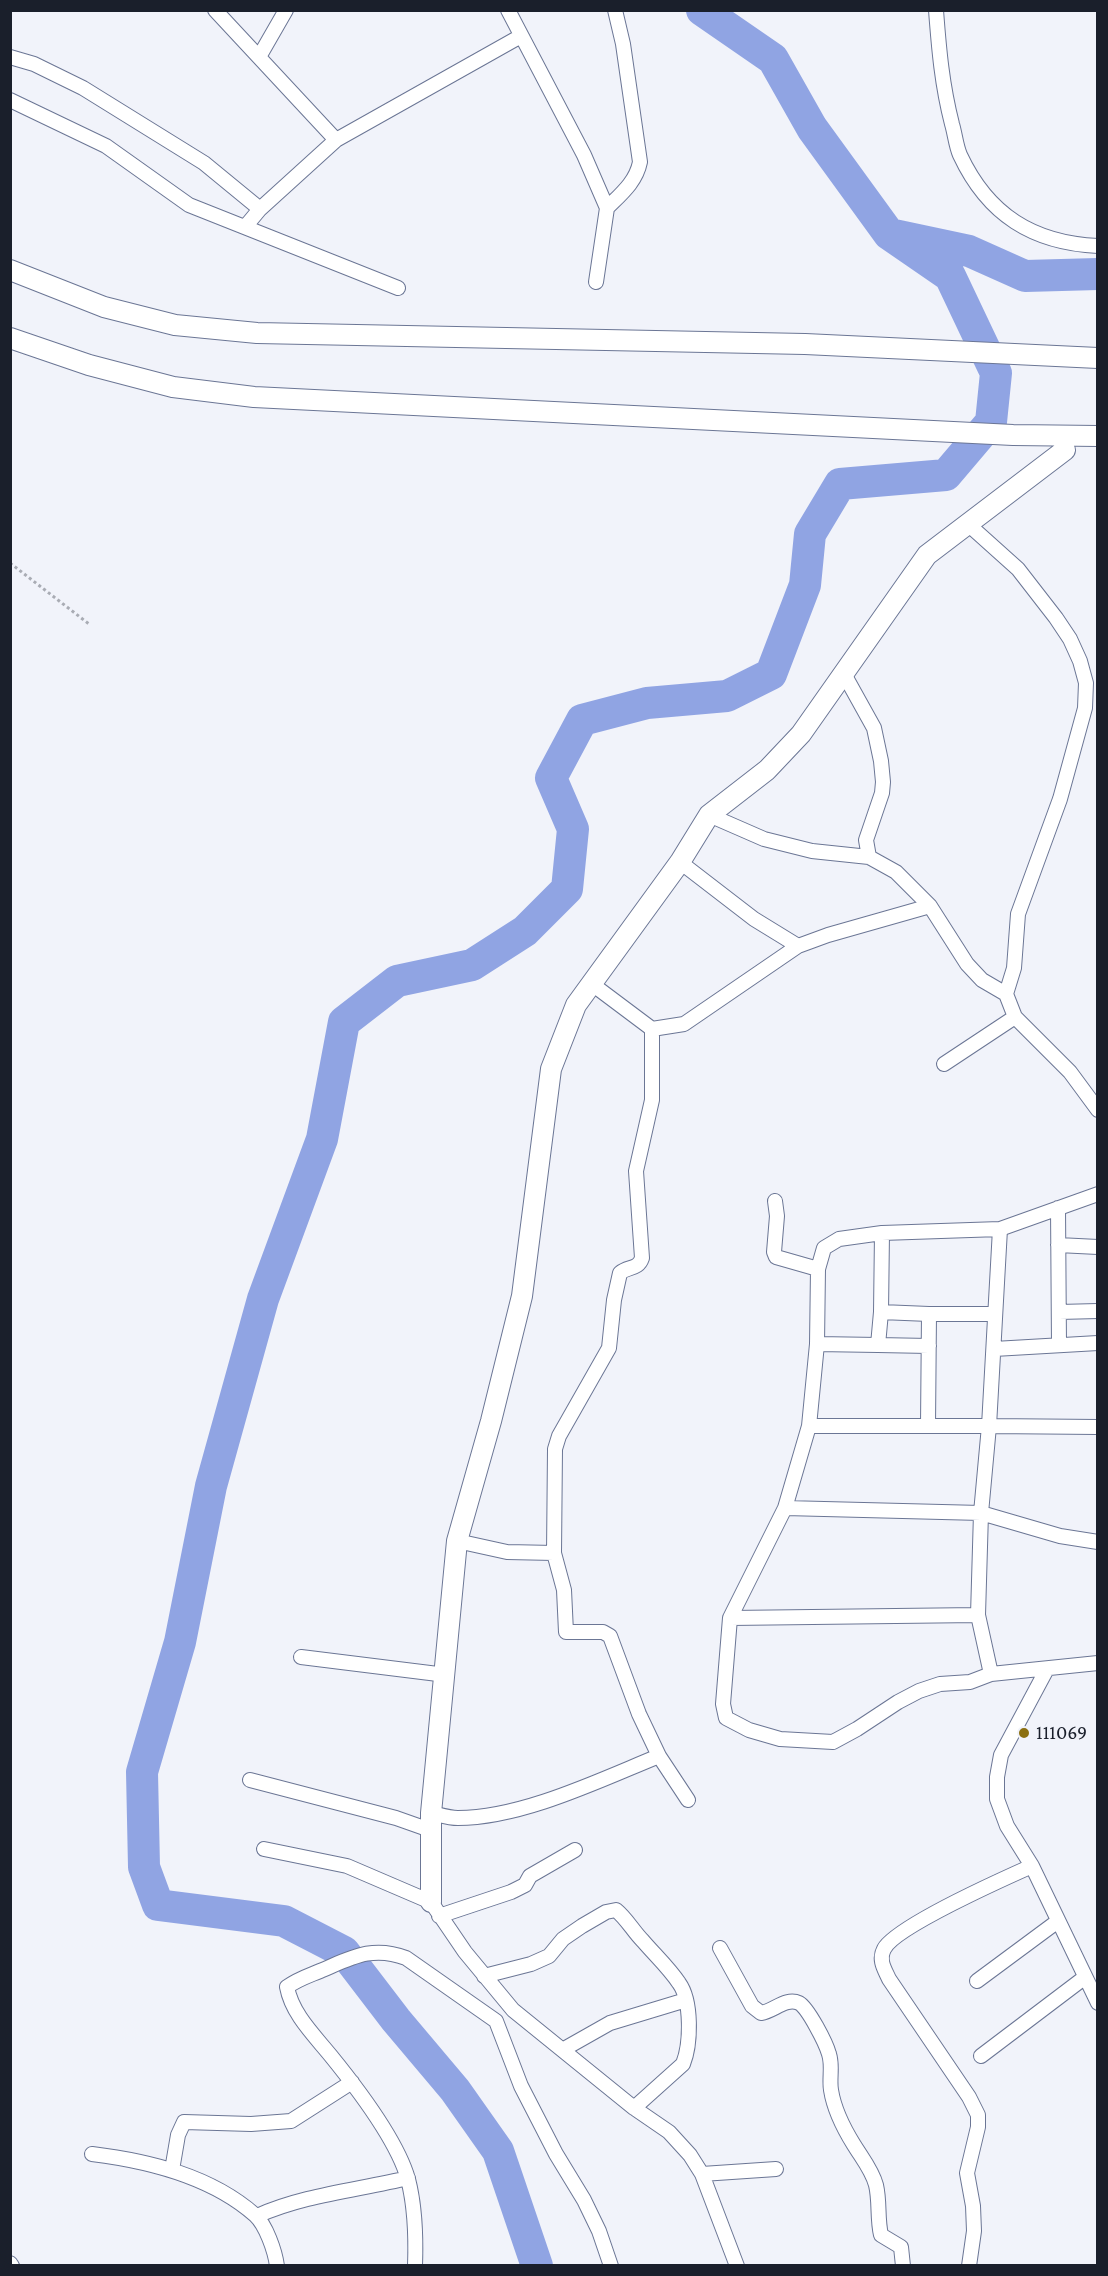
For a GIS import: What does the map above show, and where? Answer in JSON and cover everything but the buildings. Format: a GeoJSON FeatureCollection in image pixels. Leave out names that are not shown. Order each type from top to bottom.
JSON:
{"type":"FeatureCollection","features":[{"type":"Feature","properties":{"kind":"main road"},"geometry":{"type":"LineString","coordinates":[[10,270],[104,307],[175,326],[257,333],[805,344],[1098,358]]}},
{"type":"Feature","properties":{"kind":"main road"},"geometry":{"type":"LineString","coordinates":[[10,338],[90,365],[173,387],[254,397],[1012,435],[1098,436]]}},
{"type":"Feature","properties":{"kind":"main road"},"geometry":{"type":"LineString","coordinates":[[435,1909],[430,1822],[446,1675],[457,1541],[491,1421],[522,1296],[551,1069],[576,1005],[680,862],[709,815],[767,770],[801,734],[927,555],[1065,450]]}},
{"type":"Feature","properties":{"kind":"street"},"geometry":{"type":"LineString","coordinates":[[214,10],[336,140]]}},
{"type":"Feature","properties":{"kind":"street"},"geometry":{"type":"LineString","coordinates":[[259,57],[286,10]]}},
{"type":"Feature","properties":{"kind":"street"},"geometry":{"type":"LineString","coordinates":[[508,10],[584,156],[607,208],[596,282]]}},
{"type":"Feature","properties":{"kind":"street"},"geometry":{"type":"LineString","coordinates":[[607,208],[631,184],[638,174],[640,162],[623,44],[615,10]]}},
{"type":"Feature","properties":{"kind":"street"},"geometry":{"type":"LineString","coordinates":[[936,10],[943,86],[960,154],[985,196],[1011,221],[1047,238],[1074,245],[1098,246]]}},
{"type":"Feature","properties":{"kind":"street"},"geometry":{"type":"LineString","coordinates":[[245,227],[260,209],[336,140],[521,36]]}},
{"type":"Feature","properties":{"kind":"street"},"geometry":{"type":"LineString","coordinates":[[10,57],[34,63],[83,88],[204,163],[260,209]]}},
{"type":"Feature","properties":{"kind":"street"},"geometry":{"type":"LineString","coordinates":[[10,100],[106,146],[189,205],[398,288]]}},
{"type":"Feature","properties":{"kind":"street"},"geometry":{"type":"LineString","coordinates":[[969,525],[1018,569],[1070,639],[1086,682],[1091,709],[1018,914],[1014,968],[1006,994],[1015,1017],[1070,1072],[1098,1110]]}},
{"type":"Feature","properties":{"kind":"street"},"geometry":{"type":"LineString","coordinates":[[844,674],[874,728],[881,761],[882,794],[866,840],[869,857]]}},
{"type":"Feature","properties":{"kind":"street"},"geometry":{"type":"LineString","coordinates":[[709,815],[764,839],[812,851],[869,857],[896,872],[930,906],[967,964],[982,981],[1006,994]]}},
{"type":"Feature","properties":{"kind":"street"},"geometry":{"type":"LineString","coordinates":[[680,862],[754,919],[798,946]]}},
{"type":"Feature","properties":{"kind":"street"},"geometry":{"type":"LineString","coordinates":[[592,984],[652,1029],[684,1024],[798,946],[828,935],[930,906]]}},
{"type":"Feature","properties":{"kind":"street"},"geometry":{"type":"LineString","coordinates":[[944,1064],[1015,1017]]}},
{"type":"Feature","properties":{"kind":"street"},"geometry":{"type":"LineString","coordinates":[[652,1029],[652,1100],[636,1172],[642,1258],[636,1267],[620,1272],[614,1299],[609,1348],[559,1436],[555,1449],[554,1553],[564,1590],[566,1632],[603,1632],[610,1636],[639,1714],[658,1756],[688,1800]]}},
{"type":"Feature","properties":{"kind":"street"},"geometry":{"type":"LineString","coordinates":[[1098,1194],[1000,1229],[882,1233],[839,1239],[824,1248],[818,1269],[817,1344],[809,1426],[785,1508],[730,1618],[723,1704],[726,1718],[748,1730],[780,1738],[833,1742],[920,1691],[940,1684],[970,1682],[991,1674],[1098,1663]]}},
{"type":"Feature","properties":{"kind":"street"},"geometry":{"type":"LineString","coordinates":[[775,1201],[777,1216],[774,1252],[776,1257],[818,1269]]}},
{"type":"Feature","properties":{"kind":"street"},"geometry":{"type":"LineString","coordinates":[[1058,1208],[1059,1345]]}},
{"type":"Feature","properties":{"kind":"street"},"geometry":{"type":"LineString","coordinates":[[991,1674],[978,1615],[981,1513],[989,1426],[1000,1229]]}},
{"type":"Feature","properties":{"kind":"street"},"geometry":{"type":"LineString","coordinates":[[878,1345],[881,1312],[882,1233]]}},
{"type":"Feature","properties":{"kind":"street"},"geometry":{"type":"LineString","coordinates":[[1058,1245],[1098,1247]]}},
{"type":"Feature","properties":{"kind":"street"},"geometry":{"type":"LineString","coordinates":[[1059,1312],[1098,1311]]}},
{"type":"Feature","properties":{"kind":"street"},"geometry":{"type":"LineString","coordinates":[[881,1312],[995,1314]]}},
{"type":"Feature","properties":{"kind":"street"},"geometry":{"type":"LineString","coordinates":[[928,1425],[929,1314]]}},
{"type":"Feature","properties":{"kind":"street"},"geometry":{"type":"LineString","coordinates":[[993,1349],[1098,1343]]}},
{"type":"Feature","properties":{"kind":"street"},"geometry":{"type":"LineString","coordinates":[[817,1344],[928,1346]]}},
{"type":"Feature","properties":{"kind":"street"},"geometry":{"type":"LineString","coordinates":[[809,1426],[1098,1427]]}},
{"type":"Feature","properties":{"kind":"street"},"geometry":{"type":"LineString","coordinates":[[785,1508],[981,1513],[1060,1536],[1098,1542]]}},
{"type":"Feature","properties":{"kind":"street"},"geometry":{"type":"LineString","coordinates":[[457,1541],[507,1552],[554,1553]]}},
{"type":"Feature","properties":{"kind":"street"},"geometry":{"type":"LineString","coordinates":[[730,1618],[978,1615]]}},
{"type":"Feature","properties":{"kind":"street"},"geometry":{"type":"LineString","coordinates":[[301,1657],[446,1675]]}},
{"type":"Feature","properties":{"kind":"street"},"geometry":{"type":"LineString","coordinates":[[1047,1669],[1001,1755],[997,1777],[997,1799],[1006,1826],[1032,1866],[1098,2003]]}},
{"type":"Feature","properties":{"kind":"street"},"geometry":{"type":"LineString","coordinates":[[250,1780],[386,1815],[430,1822],[503,1812],[555,1798],[658,1756]]}},
{"type":"Feature","properties":{"kind":"street"},"geometry":{"type":"LineString","coordinates":[[264,1849],[347,1866],[435,1909],[484,1976],[513,2010],[634,2108],[669,2132],[690,2155],[702,2174],[736,2265]]}},
{"type":"Feature","properties":{"kind":"street"},"geometry":{"type":"LineString","coordinates":[[435,1909],[511,1892],[525,1885],[530,1876],[574,1850]]}},
{"type":"Feature","properties":{"kind":"street"},"geometry":{"type":"LineString","coordinates":[[969,2265],[974,2231],[973,2206],[967,2174],[978,2127],[978,2115],[969,2097],[889,1979],[882,1962],[883,1950],[890,1940],[922,1921],[1032,1866]]}},
{"type":"Feature","properties":{"kind":"street"},"geometry":{"type":"LineString","coordinates":[[484,1976],[531,1964],[549,1956],[563,1939],[606,1912],[616,1910],[624,1916],[680,1984],[686,2000],[688,2031],[687,2055],[683,2064],[634,2108]]}},
{"type":"Feature","properties":{"kind":"street"},"geometry":{"type":"LineString","coordinates":[[977,1981],[1058,1921]]}},
{"type":"Feature","properties":{"kind":"street"},"geometry":{"type":"LineString","coordinates":[[720,1948],[752,2006],[761,2013],[768,2012],[789,2001],[798,2002],[807,2009],[830,2054],[831,2088],[837,2110],[875,2182],[879,2200],[878,2224],[881,2235],[901,2247],[903,2265]]}},
{"type":"Feature","properties":{"kind":"street"},"geometry":{"type":"LineString","coordinates":[[415,2265],[414,2225],[408,2178],[389,2137],[352,2082],[296,2012],[289,1999],[287,1988],[298,1979],[356,1955],[375,1952],[392,1953],[406,1958],[496,2022],[521,2086],[556,2154],[584,2200],[599,2231],[610,2265]]}},
{"type":"Feature","properties":{"kind":"street"},"geometry":{"type":"LineString","coordinates":[[981,2056],[1084,1978]]}},
{"type":"Feature","properties":{"kind":"street"},"geometry":{"type":"LineString","coordinates":[[564,2049],[610,2023],[686,2000]]}},
{"type":"Feature","properties":{"kind":"street"},"geometry":{"type":"LineString","coordinates":[[496,2022],[513,2010]]}},
{"type":"Feature","properties":{"kind":"street"},"geometry":{"type":"LineString","coordinates":[[172,2170],[178,2135],[184,2122],[251,2124],[291,2121],[352,2082]]}},
{"type":"Feature","properties":{"kind":"street"},"geometry":{"type":"LineString","coordinates":[[92,2154],[144,2162],[172,2170],[222,2190],[256,2216],[276,2252],[277,2265]]}},
{"type":"Feature","properties":{"kind":"street"},"geometry":{"type":"LineString","coordinates":[[702,2174],[776,2169]]}},
{"type":"Feature","properties":{"kind":"street"},"geometry":{"type":"LineString","coordinates":[[256,2216],[299,2201],[408,2178]]}},
{"type":"Feature","properties":{"kind":"path"},"geometry":{"type":"LineString","coordinates":[[10,563],[88,624]]}},
{"type":"Feature","properties":{"kind":"waterway"},"geometry":{"type":"LineString","coordinates":[[702,10],[773,59],[812,128],[889,234],[969,251],[1025,276],[1098,274]]}},
{"type":"Feature","properties":{"kind":"waterway"},"geometry":{"type":"LineString","coordinates":[[537,2266],[498,2151],[455,2090],[396,2020],[344,1952],[284,1921],[158,1905],[144,1867],[142,1772],[180,1642],[211,1486],[263,1299],[322,1139],[344,1022],[397,981],[472,965],[525,931],[567,889],[573,829],[551,778],[582,720],[647,703],[727,696],[771,674],[805,585],[810,534],[840,484],[946,475],[991,422],[996,373],[950,276],[889,234]]}},
{"type":"Feature","properties":{"kind":"place","name":"111069"},"geometry":{"type":"Point","coordinates":[1024,1733]}}]}
